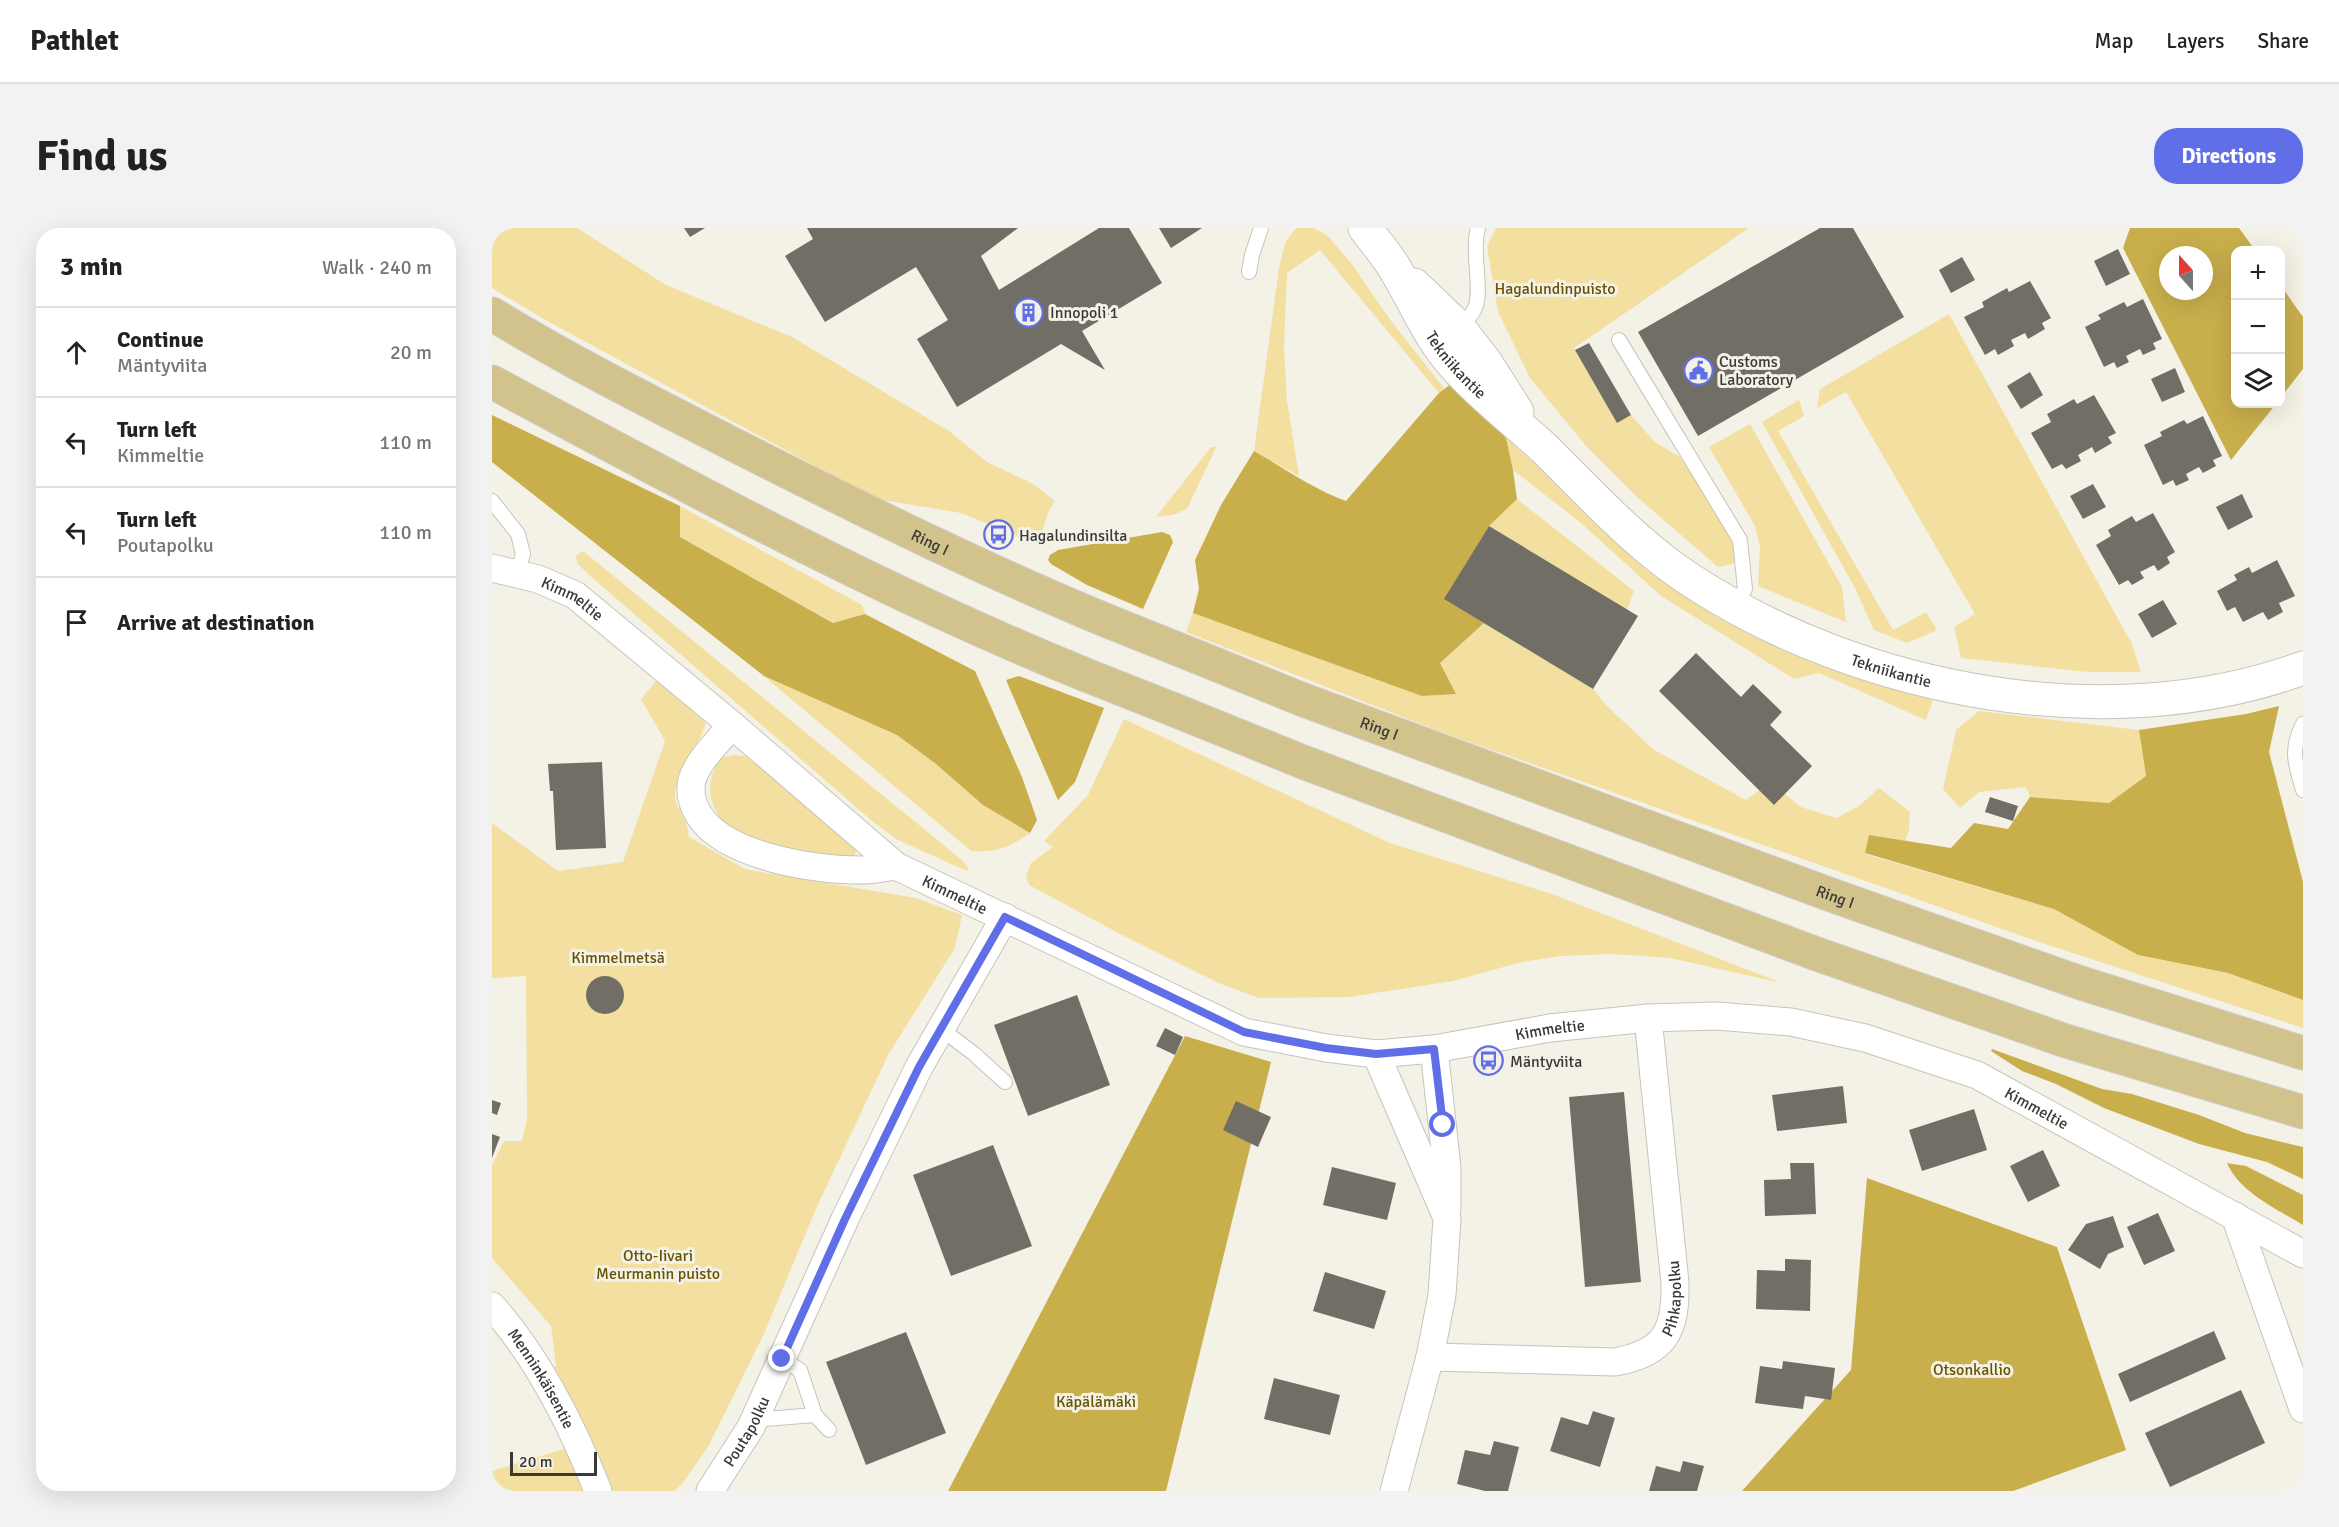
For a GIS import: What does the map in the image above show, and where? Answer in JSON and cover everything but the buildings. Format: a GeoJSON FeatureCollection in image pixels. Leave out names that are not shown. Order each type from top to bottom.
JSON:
{"type":"FeatureCollection","features":[{"type":"Feature","properties":{"kind":"highway","name":"Ring I"},"geometry":{"type":"LineString","coordinates":[[492,314],[539,343],[612,382],[867,511],[1058,601],[1312,703],[1845,900],[2078,982],[2303,1053]]}},
{"type":"Feature","properties":{"kind":"highway"},"geometry":{"type":"LineString","coordinates":[[492,382],[665,475],[866,576],[1086,675],[1303,762],[1814,953],[2066,1041],[2303,1112]]}},
{"type":"Feature","properties":{"kind":"main road","name":"Tekniikantie"},"geometry":{"type":"LineString","coordinates":[[1365,228],[1449,337],[1476,388],[1544,448],[1604,508],[1689,580],[1734,607],[1800,638],[1862,661],[1929,680],[2024,698],[2148,701],[2242,687],[2303,668]]}},
{"type":"Feature","properties":{"kind":"street","name":"Kimmeltie"},"geometry":{"type":"LineString","coordinates":[[505,571],[538,579],[575,595],[732,725],[896,866],[1244,1032],[1326,1048],[1376,1054],[1434,1049],[1550,1028],[1648,1018],[1717,1016],[1791,1022],[1865,1038],[1977,1075],[2303,1254]]}},
{"type":"Feature","properties":{"kind":"street"},"geometry":{"type":"LineString","coordinates":[[732,725],[698,767],[692,779],[690,792],[693,805],[710,828],[723,838],[751,852],[806,864],[863,870],[896,866]]}},
{"type":"Feature","properties":{"kind":"street","name":"Poutapolku"},"geometry":{"type":"LineString","coordinates":[[710,1491],[754,1420],[845,1219],[919,1067],[1005,917]]}},
{"type":"Feature","properties":{"kind":"street","name":"Pihkapolku"},"geometry":{"type":"LineString","coordinates":[[1430,1357],[1615,1362],[1627,1360],[1650,1350],[1664,1339],[1674,1316],[1675,1283],[1648,1018]]}},
{"type":"Feature","properties":{"kind":"street"},"geometry":{"type":"LineString","coordinates":[[1394,1491],[1430,1357],[1442,1295],[1447,1168],[1434,1049]]}},
{"type":"Feature","properties":{"kind":"street"},"geometry":{"type":"LineString","coordinates":[[1376,1054],[1446,1218]]}},
{"type":"Feature","properties":{"kind":"street"},"geometry":{"type":"LineString","coordinates":[[2235,1216],[2303,1409]]}},
{"type":"Feature","properties":{"kind":"street","name":"Menninkäisentie"},"geometry":{"type":"LineString","coordinates":[[492,1306],[519,1340],[551,1391],[598,1491]]}},
{"type":"Feature","properties":{"kind":"lane"},"geometry":{"type":"LineString","coordinates":[[1249,272],[1261,228]]}},
{"type":"Feature","properties":{"kind":"lane"},"geometry":{"type":"LineString","coordinates":[[1449,337],[1471,315],[1477,300],[1475,248],[1478,228]]}},
{"type":"Feature","properties":{"kind":"lane"},"geometry":{"type":"LineString","coordinates":[[1619,340],[1740,540],[1745,589],[1734,607]]}},
{"type":"Feature","properties":{"kind":"lane"},"geometry":{"type":"LineString","coordinates":[[492,501],[518,534],[523,554],[505,571]]}},
{"type":"Feature","properties":{"kind":"lane"},"geometry":{"type":"LineString","coordinates":[[2303,724],[2296,738],[2294,759],[2303,790]]}},
{"type":"Feature","properties":{"kind":"lane"},"geometry":{"type":"LineString","coordinates":[[941,1029],[973,1053],[1005,1082]]}},
{"type":"Feature","properties":{"kind":"lane"},"geometry":{"type":"LineString","coordinates":[[782,1359],[800,1370],[815,1415],[829,1430]]}},
{"type":"Feature","properties":{"kind":"lane"},"geometry":{"type":"LineString","coordinates":[[754,1420],[815,1415]]}},
{"type":"Feature","properties":{"kind":"green space"},"geometry":{"type":"Polygon","coordinates":[[[492,228],[577,228],[666,285],[792,337],[949,431],[987,462],[1033,484],[1055,501],[1049,510],[1041,534],[1022,538],[961,513],[876,499],[549,322],[492,288],[492,228]]]}},
{"type":"Feature","properties":{"kind":"green space"},"geometry":{"type":"Polygon","coordinates":[[[1296,228],[1313,228],[1327,235],[1351,263],[1391,321],[1444,388],[1439,393],[1320,250],[1287,273],[1284,346],[1287,401],[1299,476],[1254,451],[1279,268],[1285,243],[1296,228]]]}},
{"type":"Feature","properties":{"kind":"green space","name":"Hagalundinpuisto"},"geometry":{"type":"Polygon","coordinates":[[[1496,228],[1749,228],[1574,348],[1617,422],[1631,415],[1655,442],[1680,457],[1737,545],[1736,560],[1732,564],[1718,567],[1636,496],[1587,447],[1530,378],[1498,312],[1487,247],[1496,228]]]}},
{"type":"Feature","properties":{"kind":"green space"},"geometry":{"type":"Polygon","coordinates":[[[2130,228],[2239,228],[2252,246],[2231,246],[2231,408],[2273,408],[2231,460],[2123,248],[2130,228]]]}},
{"type":"Feature","properties":{"kind":"green space"},"geometry":{"type":"Polygon","coordinates":[[[2285,292],[2303,317],[2303,369],[2285,392],[2285,292]]]}},
{"type":"Feature","properties":{"kind":"green space"},"geometry":{"type":"Polygon","coordinates":[[[1949,314],[2132,644],[2141,672],[2087,672],[1961,658],[1954,627],[1975,614],[1846,392],[1817,408],[1820,389],[1949,314]]]}},
{"type":"Feature","properties":{"kind":"green space"},"geometry":{"type":"Polygon","coordinates":[[[1452,383],[1506,438],[1517,499],[1489,526],[1445,599],[1484,623],[1440,663],[1456,694],[1422,696],[1193,613],[1199,589],[1195,560],[1221,505],[1254,451],[1310,484],[1346,501],[1439,393],[1452,383]]]}},
{"type":"Feature","properties":{"kind":"green space"},"geometry":{"type":"Polygon","coordinates":[[[1799,400],[1804,416],[1778,431],[1893,630],[1926,612],[1937,630],[1907,643],[1874,630],[1855,588],[1762,422],[1799,400]]]}},
{"type":"Feature","properties":{"kind":"green space"},"geometry":{"type":"Polygon","coordinates":[[[492,415],[680,506],[680,537],[833,623],[865,614],[975,671],[1022,777],[1037,820],[1030,833],[983,805],[936,764],[897,735],[764,676],[492,462],[492,415]]]}},
{"type":"Feature","properties":{"kind":"green space"},"geometry":{"type":"Polygon","coordinates":[[[1750,424],[1842,587],[1846,622],[1758,586],[1760,546],[1755,526],[1709,447],[1750,424]]]}},
{"type":"Feature","properties":{"kind":"green space"},"geometry":{"type":"Polygon","coordinates":[[[1506,438],[1657,573],[1729,623],[1847,672],[1933,700],[1926,720],[1819,673],[1794,679],[1661,596],[1581,523],[1513,470],[1506,438]]]}},
{"type":"Feature","properties":{"kind":"green space"},"geometry":{"type":"Polygon","coordinates":[[[1211,447],[1216,447],[1187,509],[1173,515],[1156,517],[1211,447]]]}},
{"type":"Feature","properties":{"kind":"green space"},"geometry":{"type":"Polygon","coordinates":[[[1517,499],[1634,591],[1627,610],[1489,526],[1517,499]]]}},
{"type":"Feature","properties":{"kind":"green space"},"geometry":{"type":"Polygon","coordinates":[[[680,506],[862,605],[865,614],[834,623],[680,537],[680,506]]]}},
{"type":"Feature","properties":{"kind":"green space"},"geometry":{"type":"Polygon","coordinates":[[[1162,532],[1170,535],[1173,542],[1143,609],[1087,585],[1048,560],[1050,555],[1058,550],[1162,532]]]}},
{"type":"Feature","properties":{"kind":"green space"},"geometry":{"type":"Polygon","coordinates":[[[583,551],[962,860],[969,868],[967,871],[898,840],[872,821],[588,574],[577,563],[576,556],[583,551]]]}},
{"type":"Feature","properties":{"kind":"green space"},"geometry":{"type":"Polygon","coordinates":[[[1193,613],[1423,696],[1455,694],[1440,663],[1484,623],[1593,689],[1607,706],[1654,750],[1746,800],[1760,790],[1785,794],[1801,807],[1836,818],[1859,806],[1879,788],[1910,812],[1909,830],[1905,841],[1869,835],[1865,854],[2054,909],[2138,955],[2228,973],[2303,1000],[2303,1028],[2042,943],[1444,733],[1186,632],[1193,613]]]}},
{"type":"Feature","properties":{"kind":"green space"},"geometry":{"type":"Polygon","coordinates":[[[764,676],[897,735],[936,764],[983,805],[1030,833],[1002,848],[971,851],[764,676]]]}},
{"type":"Feature","properties":{"kind":"green space"},"geometry":{"type":"Polygon","coordinates":[[[1019,676],[1104,708],[1075,782],[1058,800],[1006,680],[1019,676]]]}},
{"type":"Feature","properties":{"kind":"green space","name":"Otto-Iivari Meurmanin puisto"},"geometry":{"type":"Polygon","coordinates":[[[657,680],[706,723],[682,770],[676,789],[676,801],[687,825],[689,837],[745,869],[916,898],[962,915],[955,948],[888,1055],[816,1209],[763,1336],[708,1447],[682,1484],[674,1491],[611,1491],[550,1371],[556,1366],[551,1326],[492,1258],[492,1165],[504,1141],[522,1141],[527,1119],[526,976],[492,978],[492,823],[558,871],[623,862],[665,741],[641,699],[657,680]]]}},
{"type":"Feature","properties":{"kind":"green space"},"geometry":{"type":"Polygon","coordinates":[[[2279,706],[2269,752],[2303,882],[2303,1000],[2228,973],[2138,955],[2054,909],[1865,853],[1869,835],[1951,848],[1974,823],[2008,829],[2030,797],[2109,803],[2146,776],[2139,730],[2246,714],[2279,706]]]}},
{"type":"Feature","properties":{"kind":"green space"},"geometry":{"type":"Polygon","coordinates":[[[1979,711],[2139,730],[2146,776],[2109,803],[2030,797],[2026,787],[1979,792],[1960,808],[1943,789],[1956,730],[1979,711]]]}},
{"type":"Feature","properties":{"kind":"green space"},"geometry":{"type":"Polygon","coordinates":[[[1124,719],[1390,843],[1552,894],[1782,983],[1670,958],[1613,954],[1561,956],[1522,962],[1453,981],[1349,997],[1259,998],[1221,984],[1120,934],[1029,885],[1026,877],[1031,863],[1053,847],[1044,841],[1088,795],[1124,719]]]}},
{"type":"Feature","properties":{"kind":"green space"},"geometry":{"type":"Polygon","coordinates":[[[734,755],[752,757],[857,849],[852,862],[754,843],[727,826],[714,806],[711,782],[714,770],[721,758],[734,755]]]}},
{"type":"Feature","properties":{"kind":"green space","name":"Käpälämäki"},"geometry":{"type":"Polygon","coordinates":[[[1185,1036],[1271,1062],[1166,1491],[948,1491],[1185,1036]]]}},
{"type":"Feature","properties":{"kind":"green space"},"geometry":{"type":"Polygon","coordinates":[[[1992,1049],[2102,1089],[2132,1094],[2199,1115],[2245,1133],[2303,1147],[2303,1179],[2267,1162],[2199,1144],[2104,1108],[2056,1084],[2022,1071],[1991,1051],[1992,1049]]]}},
{"type":"Feature","properties":{"kind":"green space"},"geometry":{"type":"Polygon","coordinates":[[[2227,1163],[2246,1166],[2303,1195],[2303,1225],[2249,1191],[2240,1183],[2227,1163]]]}},
{"type":"Feature","properties":{"kind":"green space","name":"Otsonkallio"},"geometry":{"type":"Polygon","coordinates":[[[1867,1178],[2057,1247],[2126,1450],[2013,1491],[1742,1491],[1851,1370],[1867,1178]]]}},
{"type":"Feature","properties":{"kind":"green space"},"geometry":{"type":"Polygon","coordinates":[[[567,1448],[584,1491],[492,1491],[492,1471],[567,1448]]]}},
{"type":"Feature","properties":{"kind":"place","name":"Innopoli 1"},"geometry":{"type":"Point","coordinates":[1029,312]}},
{"type":"Feature","properties":{"kind":"place","name":"Customs Laboratory"},"geometry":{"type":"Point","coordinates":[1698,370]}},
{"type":"Feature","properties":{"kind":"place","name":"Hagalundinsilta"},"geometry":{"type":"Point","coordinates":[998,535]}},
{"type":"Feature","properties":{"kind":"place","name":"Mäntyviita"},"geometry":{"type":"Point","coordinates":[1489,1061]}},
{"type":"Feature","properties":{"kind":"route"},"geometry":{"type":"LineString","coordinates":[[782,1359],[845,1219],[919,1067],[1005,917],[1244,1032],[1326,1048],[1376,1054],[1434,1049],[1443,1125]]}},
{"type":"Feature","properties":{"kind":"park label","name":"Kimmelmetsä"},"geometry":{"type":"Point","coordinates":[618,957]}}]}
